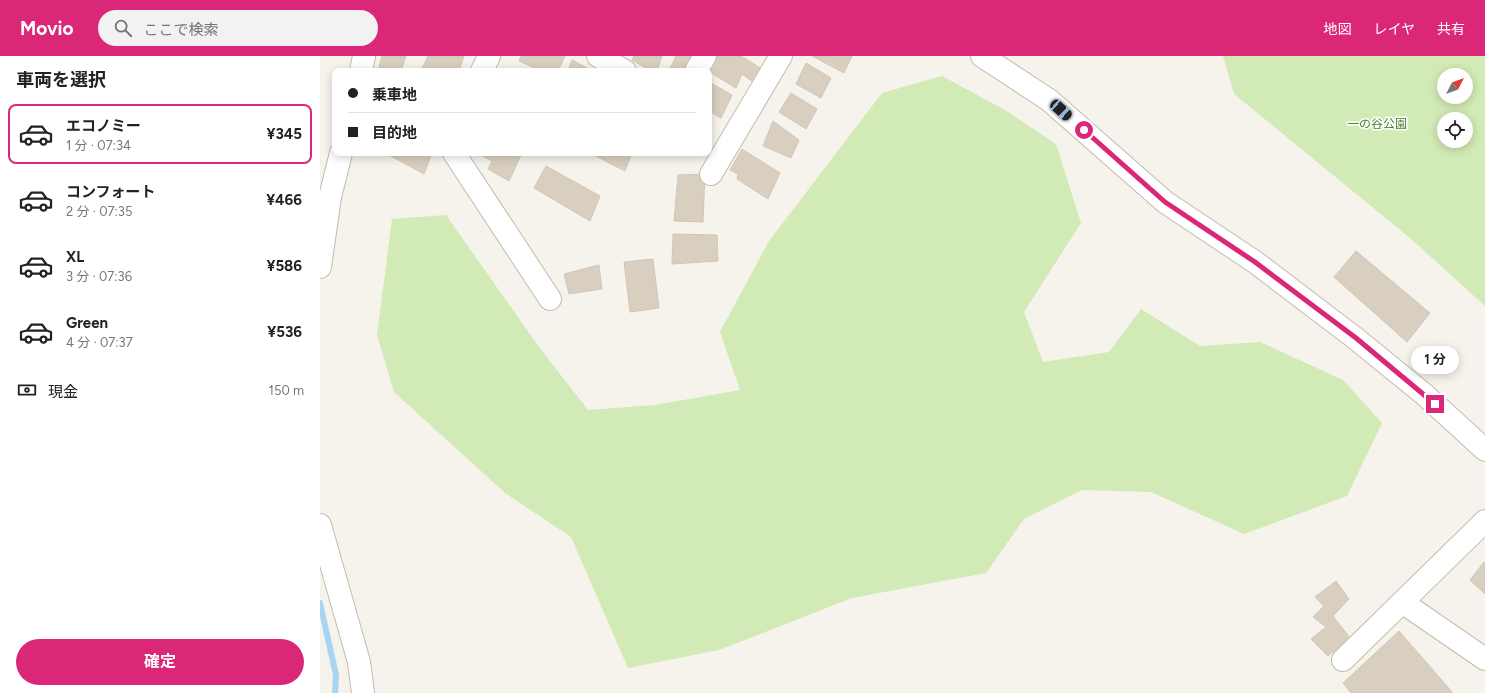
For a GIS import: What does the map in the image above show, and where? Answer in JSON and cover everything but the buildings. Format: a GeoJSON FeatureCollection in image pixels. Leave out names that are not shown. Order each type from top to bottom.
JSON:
{"type":"FeatureCollection","features":[{"type":"Feature","properties":{"kind":"street"},"geometry":{"type":"LineString","coordinates":[[362,68],[364,56]]}},
{"type":"Feature","properties":{"kind":"street"},"geometry":{"type":"LineString","coordinates":[[483,68],[489,56]]}},
{"type":"Feature","properties":{"kind":"street"},"geometry":{"type":"LineString","coordinates":[[598,56],[620,68]]}},
{"type":"Feature","properties":{"kind":"street"},"geometry":{"type":"LineString","coordinates":[[698,68],[705,56]]}},
{"type":"Feature","properties":{"kind":"street"},"geometry":{"type":"LineString","coordinates":[[711,174],[781,56]]}},
{"type":"Feature","properties":{"kind":"street"},"geometry":{"type":"LineString","coordinates":[[982,56],[1049,100],[1165,202],[1255,262],[1356,338],[1425,395],[1485,450]]}},
{"type":"Feature","properties":{"kind":"street"},"geometry":{"type":"LineString","coordinates":[[320,267],[325,198],[340,156]]}},
{"type":"Feature","properties":{"kind":"street"},"geometry":{"type":"LineString","coordinates":[[456,156],[550,299]]}},
{"type":"Feature","properties":{"kind":"street"},"geometry":{"type":"LineString","coordinates":[[1343,660],[1485,521]]}},
{"type":"Feature","properties":{"kind":"street"},"geometry":{"type":"LineString","coordinates":[[320,525],[359,662],[363,693]]}},
{"type":"Feature","properties":{"kind":"street"},"geometry":{"type":"LineString","coordinates":[[1402,602],[1485,659]]}},
{"type":"Feature","properties":{"kind":"green space","name":"一の谷公園"},"geometry":{"type":"Polygon","coordinates":[[[1223,56],[1485,56],[1485,306],[1410,238],[1234,94],[1223,56]]]}},
{"type":"Feature","properties":{"kind":"green space"},"geometry":{"type":"Polygon","coordinates":[[[942,76],[1005,110],[1056,144],[1081,223],[1024,312],[1043,362],[1109,352],[1141,309],[1200,346],[1260,342],[1343,380],[1382,423],[1347,496],[1244,534],[1151,492],[1082,490],[1024,519],[986,573],[852,598],[719,650],[628,668],[571,537],[505,493],[394,392],[377,335],[392,219],[446,215],[539,347],[588,410],[655,405],[740,390],[720,332],[769,241],[882,93],[942,76]]]}},
{"type":"Feature","properties":{"kind":"waterway"},"geometry":{"type":"LineString","coordinates":[[320,603],[336,675],[335,693]]}},
{"type":"Feature","properties":{"kind":"route"},"geometry":{"type":"LineString","coordinates":[[1084,130],[1165,202],[1255,262],[1356,338],[1435,404]]}}]}
